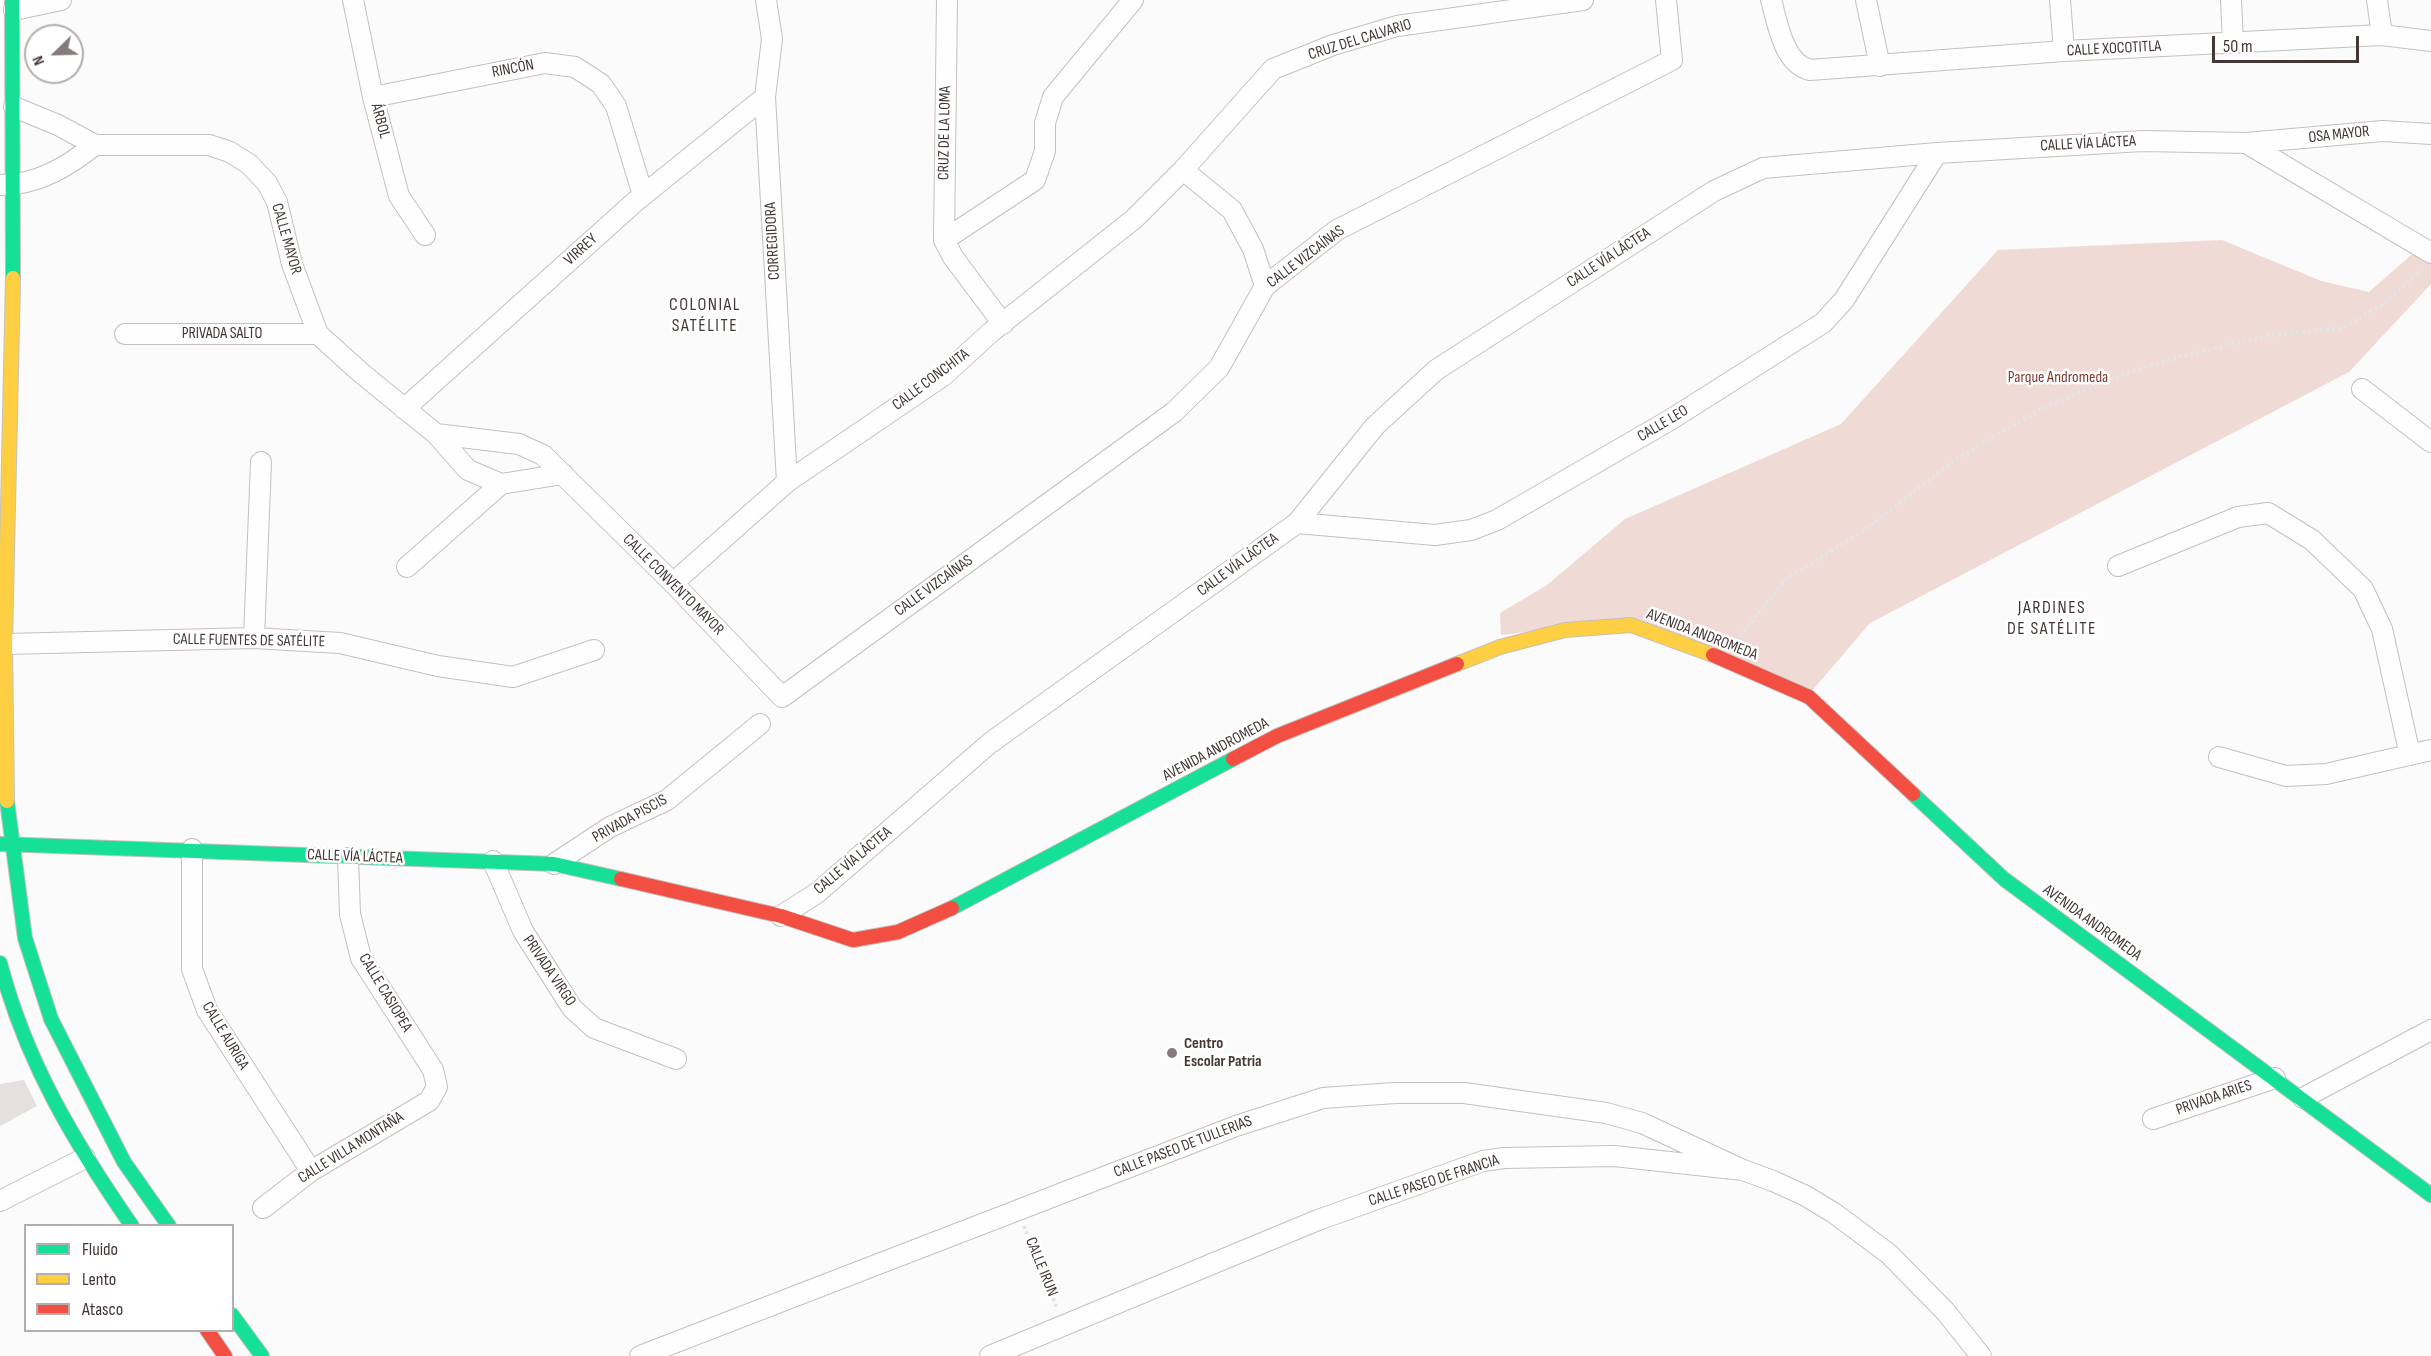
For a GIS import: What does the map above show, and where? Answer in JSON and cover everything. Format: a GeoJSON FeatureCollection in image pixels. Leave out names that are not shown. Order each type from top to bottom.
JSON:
{"type":"FeatureCollection","features":[{"type":"Feature","properties":{"kind":"street"},"geometry":{"type":"LineString","coordinates":[[61,0],[13,3],[14,107],[7,185],[4,644],[6,844],[25,938],[83,1121],[85,1158],[131,1224]]}},
{"type":"Feature","properties":{"kind":"street","name":"ÁRBOL"},"geometry":{"type":"LineString","coordinates":[[352,0],[373,96],[399,196],[425,235]]}},
{"type":"Feature","properties":{"kind":"street","name":"CORREGIDORA"},"geometry":{"type":"LineString","coordinates":[[766,0],[772,39],[765,98],[787,482]]}},
{"type":"Feature","properties":{"kind":"street","name":"CRUZ DE LA LOMA"},"geometry":{"type":"LineString","coordinates":[[944,240],[947,0]]}},
{"type":"Feature","properties":{"kind":"street"},"geometry":{"type":"LineString","coordinates":[[1003,324],[957,263],[944,240],[1035,180],[1045,151],[1044,123],[1053,97],[1133,0]]}},
{"type":"Feature","properties":{"kind":"street","name":"CRUZ DEL CALVARIO"},"geometry":{"type":"LineString","coordinates":[[1183,170],[1273,69],[1334,45],[1398,26],[1583,0]]}},
{"type":"Feature","properties":{"kind":"street","name":"CALLE VIZCAÍNAS"},"geometry":{"type":"LineString","coordinates":[[782,696],[1174,411],[1219,368],[1265,286],[1337,230],[1672,60],[1666,0]]}},
{"type":"Feature","properties":{"kind":"street","name":"CALLE XOCOTITLA"},"geometry":{"type":"LineString","coordinates":[[1771,0],[1787,51],[1798,67],[1810,70],[2064,51],[2382,35],[2431,41]]}},
{"type":"Feature","properties":{"kind":"street"},"geometry":{"type":"LineString","coordinates":[[1866,0],[1880,66]]}},
{"type":"Feature","properties":{"kind":"street"},"geometry":{"type":"LineString","coordinates":[[2060,0],[2064,51]]}},
{"type":"Feature","properties":{"kind":"street"},"geometry":{"type":"LineString","coordinates":[[2230,0],[2233,43]]}},
{"type":"Feature","properties":{"kind":"street"},"geometry":{"type":"LineString","coordinates":[[2377,0],[2382,35]]}},
{"type":"Feature","properties":{"kind":"street","name":"RINCÓN"},"geometry":{"type":"LineString","coordinates":[[373,96],[545,63],[576,67],[601,84],[616,106],[643,195]]}},
{"type":"Feature","properties":{"kind":"street","name":"VIRREY"},"geometry":{"type":"LineString","coordinates":[[404,409],[643,195],[765,98]]}},
{"type":"Feature","properties":{"kind":"street","name":"CALLE MAYOR"},"geometry":{"type":"LineString","coordinates":[[14,107],[58,125],[95,145],[209,145],[230,152],[249,164],[267,183],[277,202],[292,264],[318,334]]}},
{"type":"Feature","properties":{"kind":"street","name":"OSA MAYOR"},"geometry":{"type":"LineString","coordinates":[[2246,143],[2384,131],[2431,134]]}},
{"type":"Feature","properties":{"kind":"street","name":"CALLE VÍA LÁCTEA"},"geometry":{"type":"LineString","coordinates":[[6,844],[554,864],[781,916],[817,893],[990,743],[1297,523],[1375,426],[1436,370],[1714,191],[1763,168],[1937,153],[2143,141],[2246,143],[2427,260]]}},
{"type":"Feature","properties":{"kind":"street"},"geometry":{"type":"LineString","coordinates":[[7,185],[67,167],[95,145]]}},
{"type":"Feature","properties":{"kind":"street","name":"CALLE LEO"},"geometry":{"type":"LineString","coordinates":[[1297,523],[1436,535],[1471,530],[1497,520],[1670,420],[1823,323],[1844,300],[1937,153]]}},
{"type":"Feature","properties":{"kind":"street"},"geometry":{"type":"LineString","coordinates":[[1183,170],[1232,210],[1253,249],[1265,286]]}},
{"type":"Feature","properties":{"kind":"street","name":"CALLE CONCHITA"},"geometry":{"type":"LineString","coordinates":[[673,583],[787,482],[943,376],[1003,324],[1134,219],[1183,170]]}},
{"type":"Feature","properties":{"kind":"street","name":"PRIVADA SALTO"},"geometry":{"type":"LineString","coordinates":[[125,334],[318,334]]}},
{"type":"Feature","properties":{"kind":"street"},"geometry":{"type":"LineString","coordinates":[[318,334],[436,434],[468,470],[501,484],[563,474]]}},
{"type":"Feature","properties":{"kind":"street"},"geometry":{"type":"LineString","coordinates":[[2362,389],[2431,442]]}},
{"type":"Feature","properties":{"kind":"street","name":"CALLE CONVENTO MAYOR"},"geometry":{"type":"LineString","coordinates":[[436,434],[519,444],[543,455],[673,583],[782,696]]}},
{"type":"Feature","properties":{"kind":"street"},"geometry":{"type":"LineString","coordinates":[[254,638],[261,462]]}},
{"type":"Feature","properties":{"kind":"street"},"geometry":{"type":"LineString","coordinates":[[407,567],[501,484]]}},
{"type":"Feature","properties":{"kind":"street"},"geometry":{"type":"LineString","coordinates":[[2118,566],[2238,517],[2268,513],[2312,540],[2363,590],[2382,629],[2410,755]]}},
{"type":"Feature","properties":{"kind":"street","name":"AVENIDA ANDROMEDA"},"geometry":{"type":"LineString","coordinates":[[781,916],[853,940],[898,932],[949,910],[1277,736],[1500,647],[1565,630],[1631,625],[1722,658],[1809,697],[2004,879],[2303,1098],[2431,1195]]}},
{"type":"Feature","properties":{"kind":"street","name":"CALLE FUENTES DE SATÉLITE"},"geometry":{"type":"LineString","coordinates":[[4,644],[254,638],[340,643],[438,666],[513,677],[594,650]]}},
{"type":"Feature","properties":{"kind":"street","name":"PRIVADA PISCIS"},"geometry":{"type":"LineString","coordinates":[[554,864],[610,827],[667,800],[760,724]]}},
{"type":"Feature","properties":{"kind":"street"},"geometry":{"type":"LineString","coordinates":[[2219,757],[2286,776],[2326,774],[2431,750]]}},
{"type":"Feature","properties":{"kind":"street","name":"CALLE AURIGA"},"geometry":{"type":"LineString","coordinates":[[192,849],[192,969],[207,1010],[311,1171]]}},
{"type":"Feature","properties":{"kind":"street","name":"CALLE CASIOPEA"},"geometry":{"type":"LineString","coordinates":[[348,858],[350,914],[361,958],[433,1070],[437,1087]]}},
{"type":"Feature","properties":{"kind":"street","name":"PRIVADA VIRGO"},"geometry":{"type":"LineString","coordinates":[[493,861],[523,932],[572,1008],[594,1028],[676,1059]]}},
{"type":"Feature","properties":{"kind":"street"},"geometry":{"type":"LineString","coordinates":[[0,963],[20,1029],[83,1121],[124,1162],[168,1224]]}},
{"type":"Feature","properties":{"kind":"street"},"geometry":{"type":"LineString","coordinates":[[0,1034],[20,1029]]}},
{"type":"Feature","properties":{"kind":"street"},"geometry":{"type":"LineString","coordinates":[[2303,1098],[2431,1030]]}},
{"type":"Feature","properties":{"kind":"street","name":"PRIVADA ARIES"},"geometry":{"type":"LineString","coordinates":[[2153,1119],[2275,1078]]}},
{"type":"Feature","properties":{"kind":"street","name":"CALLE VILLA MONTAÑA"},"geometry":{"type":"LineString","coordinates":[[263,1208],[311,1171],[429,1101],[437,1087]]}},
{"type":"Feature","properties":{"kind":"street","name":"CALLE PASEO DE TULLERIAS"},"geometry":{"type":"LineString","coordinates":[[640,1356],[1236,1126],[1323,1098],[1395,1093],[1464,1093],[1606,1113],[1642,1124],[1743,1170]]}},
{"type":"Feature","properties":{"kind":"street","name":"CALLE PASEO DE FRANCIA"},"geometry":{"type":"LineString","coordinates":[[990,1356],[1318,1220],[1483,1161],[1504,1158],[1614,1156],[1743,1170],[1804,1195],[1890,1254],[1945,1311],[1981,1356]]}},
{"type":"Feature","properties":{"kind":"street"},"geometry":{"type":"LineString","coordinates":[[0,1202],[85,1158]]}},
{"type":"Feature","properties":{"kind":"street"},"geometry":{"type":"LineString","coordinates":[[234,1318],[262,1356]]}},
{"type":"Feature","properties":{"kind":"street"},"geometry":{"type":"LineString","coordinates":[[208,1332],[225,1356]]}},
{"type":"Feature","properties":{"kind":"path"},"geometry":{"type":"LineString","coordinates":[[1722,658],[1786,579],[1863,531],[1952,462],[2042,408],[2129,372],[2179,357],[2265,336],[2342,328],[2388,301],[2427,260]]}},
{"type":"Feature","properties":{"kind":"path","name":"CALLE IRUN"},"geometry":{"type":"LineString","coordinates":[[1018,1209],[1064,1325]]}},
{"type":"Feature","properties":{"kind":"green space","name":"Parque Andromeda"},"geometry":{"type":"Polygon","coordinates":[[[2222,240],[2321,281],[2369,292],[2411,255],[2431,255],[2431,284],[2349,372],[1870,623],[1811,692],[1636,619],[1501,635],[1500,613],[1547,585],[1625,519],[1841,424],[1998,250],[2222,240]]]}},
{"type":"Feature","properties":{"kind":"building"},"geometry":{"type":"Polygon","coordinates":[[[24,1080],[37,1106],[0,1126],[0,1084],[24,1080]]]}},
{"type":"Feature","properties":{"kind":"traffic: fast"},"geometry":{"type":"LineString","coordinates":[[12,0],[13,278]]}},
{"type":"Feature","properties":{"kind":"traffic: fast"},"geometry":{"type":"LineString","coordinates":[[952,908],[1233,759]]}},
{"type":"Feature","properties":{"kind":"traffic: fast"},"geometry":{"type":"LineString","coordinates":[[1913,794],[2004,879],[2431,1195]]}},
{"type":"Feature","properties":{"kind":"traffic: fast"},"geometry":{"type":"LineString","coordinates":[[7,801],[25,938],[51,1019],[124,1162],[168,1224]]}},
{"type":"Feature","properties":{"kind":"traffic: fast"},"geometry":{"type":"LineString","coordinates":[[0,844],[554,864],[621,879]]}},
{"type":"Feature","properties":{"kind":"traffic: fast"},"geometry":{"type":"LineString","coordinates":[[0,963],[23,1034],[54,1100],[131,1224]]}},
{"type":"Feature","properties":{"kind":"traffic: fast"},"geometry":{"type":"LineString","coordinates":[[234,1318],[262,1356]]}},
{"type":"Feature","properties":{"kind":"traffic: slow"},"geometry":{"type":"LineString","coordinates":[[7,801],[5,644],[13,278]]}},
{"type":"Feature","properties":{"kind":"traffic: slow"},"geometry":{"type":"LineString","coordinates":[[1457,664],[1500,647],[1565,630],[1631,625],[1713,655]]}},
{"type":"Feature","properties":{"kind":"traffic: jam"},"geometry":{"type":"LineString","coordinates":[[1713,655],[1809,697],[1913,794]]}},
{"type":"Feature","properties":{"kind":"traffic: jam"},"geometry":{"type":"LineString","coordinates":[[1233,759],[1277,736],[1457,664]]}},
{"type":"Feature","properties":{"kind":"traffic: jam"},"geometry":{"type":"LineString","coordinates":[[621,879],[781,916],[853,940],[898,932],[952,908]]}},
{"type":"Feature","properties":{"kind":"traffic: jam"},"geometry":{"type":"LineString","coordinates":[[208,1332],[225,1356]]}},
{"type":"Feature","properties":{"kind":"place","name":"Centro Escolar Patria"},"geometry":{"type":"Point","coordinates":[1172,1053]}},
{"type":"Feature","properties":{"kind":"district","name":"COLONIAL SATÉLITE"},"geometry":{"type":"Point","coordinates":[705,315]}},
{"type":"Feature","properties":{"kind":"district","name":"JARDINES DE SATÉLITE"},"geometry":{"type":"Point","coordinates":[2052,618]}}]}
